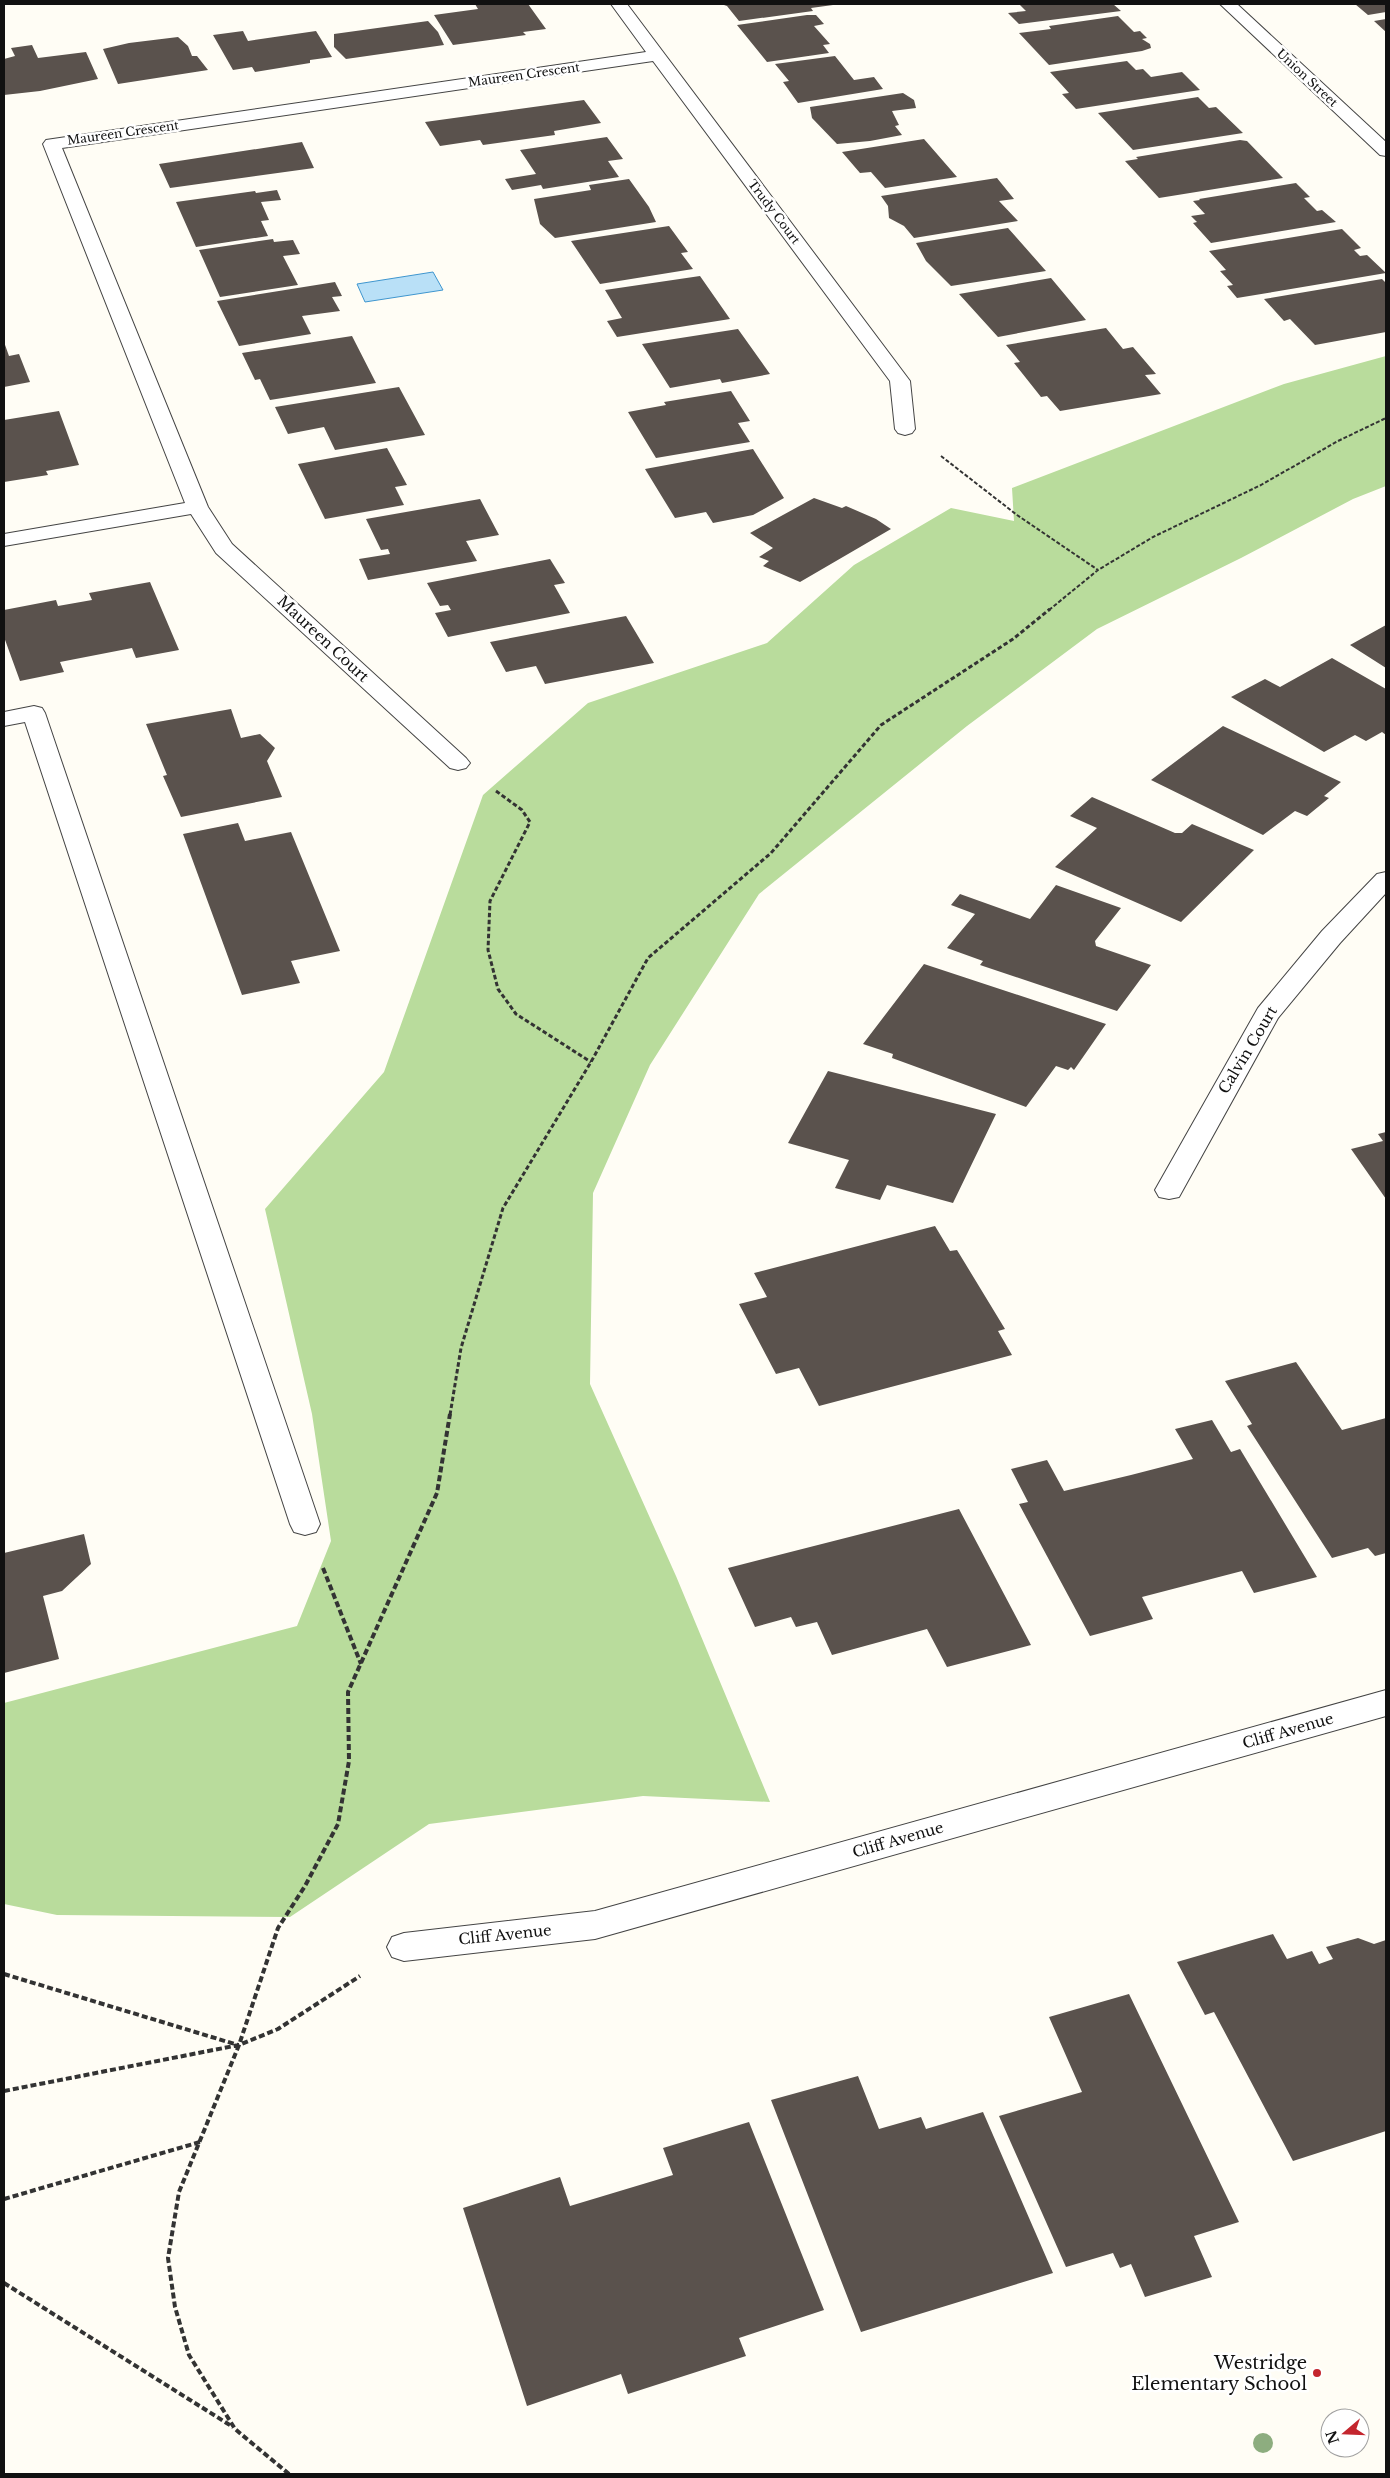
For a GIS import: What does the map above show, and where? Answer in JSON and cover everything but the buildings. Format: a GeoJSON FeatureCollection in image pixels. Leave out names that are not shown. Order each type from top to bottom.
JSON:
{"type":"FeatureCollection","features":[{"type":"Feature","properties":{"kind":"street","name":"Trudy Court"},"geometry":{"type":"LineString","coordinates":[[619,4],[900,381],[905,429]]}},
{"type":"Feature","properties":{"kind":"street","name":"Union Street"},"geometry":{"type":"LineString","coordinates":[[1228,4],[1386,151]]}},
{"type":"Feature","properties":{"kind":"street","name":"Maureen Crescent"},"geometry":{"type":"LineString","coordinates":[[197,507],[52,144],[657,55]]}},
{"type":"Feature","properties":{"kind":"street"},"geometry":{"type":"LineString","coordinates":[[4,540],[197,507]]}},
{"type":"Feature","properties":{"kind":"street","name":"Maureen Court"},"geometry":{"type":"LineString","coordinates":[[197,507],[224,548],[458,763]]}},
{"type":"Feature","properties":{"kind":"street"},"geometry":{"type":"LineString","coordinates":[[4,719],[34,713],[305,1524]]}},
{"type":"Feature","properties":{"kind":"street","name":"Calvin Court"},"geometry":{"type":"LineString","coordinates":[[1169,1190],[1267,1014],[1331,937],[1386,879]]}},
{"type":"Feature","properties":{"kind":"street","name":"Cliff Avenue"},"geometry":{"type":"LineString","coordinates":[[404,1946],[595,1925],[1386,1704]]}},
{"type":"Feature","properties":{"kind":"path"},"geometry":{"type":"LineString","coordinates":[[236,2429],[189,2354],[175,2307],[168,2258],[179,2192],[239,2045],[278,1928],[305,1886],[338,1824],[349,1761],[348,1692],[437,1493],[461,1348],[503,1208],[591,1062],[648,958],[771,853],[881,724],[1012,639],[1098,570],[1153,538],[1261,485],[1338,441],[1386,418]]}},
{"type":"Feature","properties":{"kind":"path"},"geometry":{"type":"LineString","coordinates":[[905,429],[1017,515],[1098,570]]}},
{"type":"Feature","properties":{"kind":"path"},"geometry":{"type":"LineString","coordinates":[[458,763],[522,810],[530,822],[490,901],[488,950],[498,989],[516,1014],[591,1062]]}},
{"type":"Feature","properties":{"kind":"path"},"geometry":{"type":"LineString","coordinates":[[305,1524],[361,1664]]}},
{"type":"Feature","properties":{"kind":"path"},"geometry":{"type":"LineString","coordinates":[[4,2091],[239,2045],[278,2029],[404,1946]]}},
{"type":"Feature","properties":{"kind":"path"},"geometry":{"type":"LineString","coordinates":[[4,1974],[239,2045]]}},
{"type":"Feature","properties":{"kind":"path"},"geometry":{"type":"LineString","coordinates":[[4,2199],[200,2142]]}},
{"type":"Feature","properties":{"kind":"path"},"geometry":{"type":"LineString","coordinates":[[4,2284],[236,2429],[289,2474]]}},
{"type":"Feature","properties":{"kind":"green space"},"geometry":{"type":"Polygon","coordinates":[[[1386,356],[1386,486],[1353,499],[1241,558],[1097,629],[967,726],[759,894],[650,1065],[593,1193],[590,1384],[676,1576],[770,1802],[643,1796],[429,1824],[290,1917],[57,1915],[4,1904],[4,1703],[297,1626],[331,1541],[312,1414],[265,1209],[384,1072],[483,795],[588,703],[767,643],[854,565],[951,508],[1014,521],[1012,488],[1284,384],[1386,356]]]}},
{"type":"Feature","properties":{"kind":"water"},"geometry":{"type":"Polygon","coordinates":[[[433,272],[443,290],[365,302],[357,284],[433,272]]]}},
{"type":"Feature","properties":{"kind":"place","name":"Westridge Elementary School"},"geometry":{"type":"Point","coordinates":[1317,2373]}}]}
